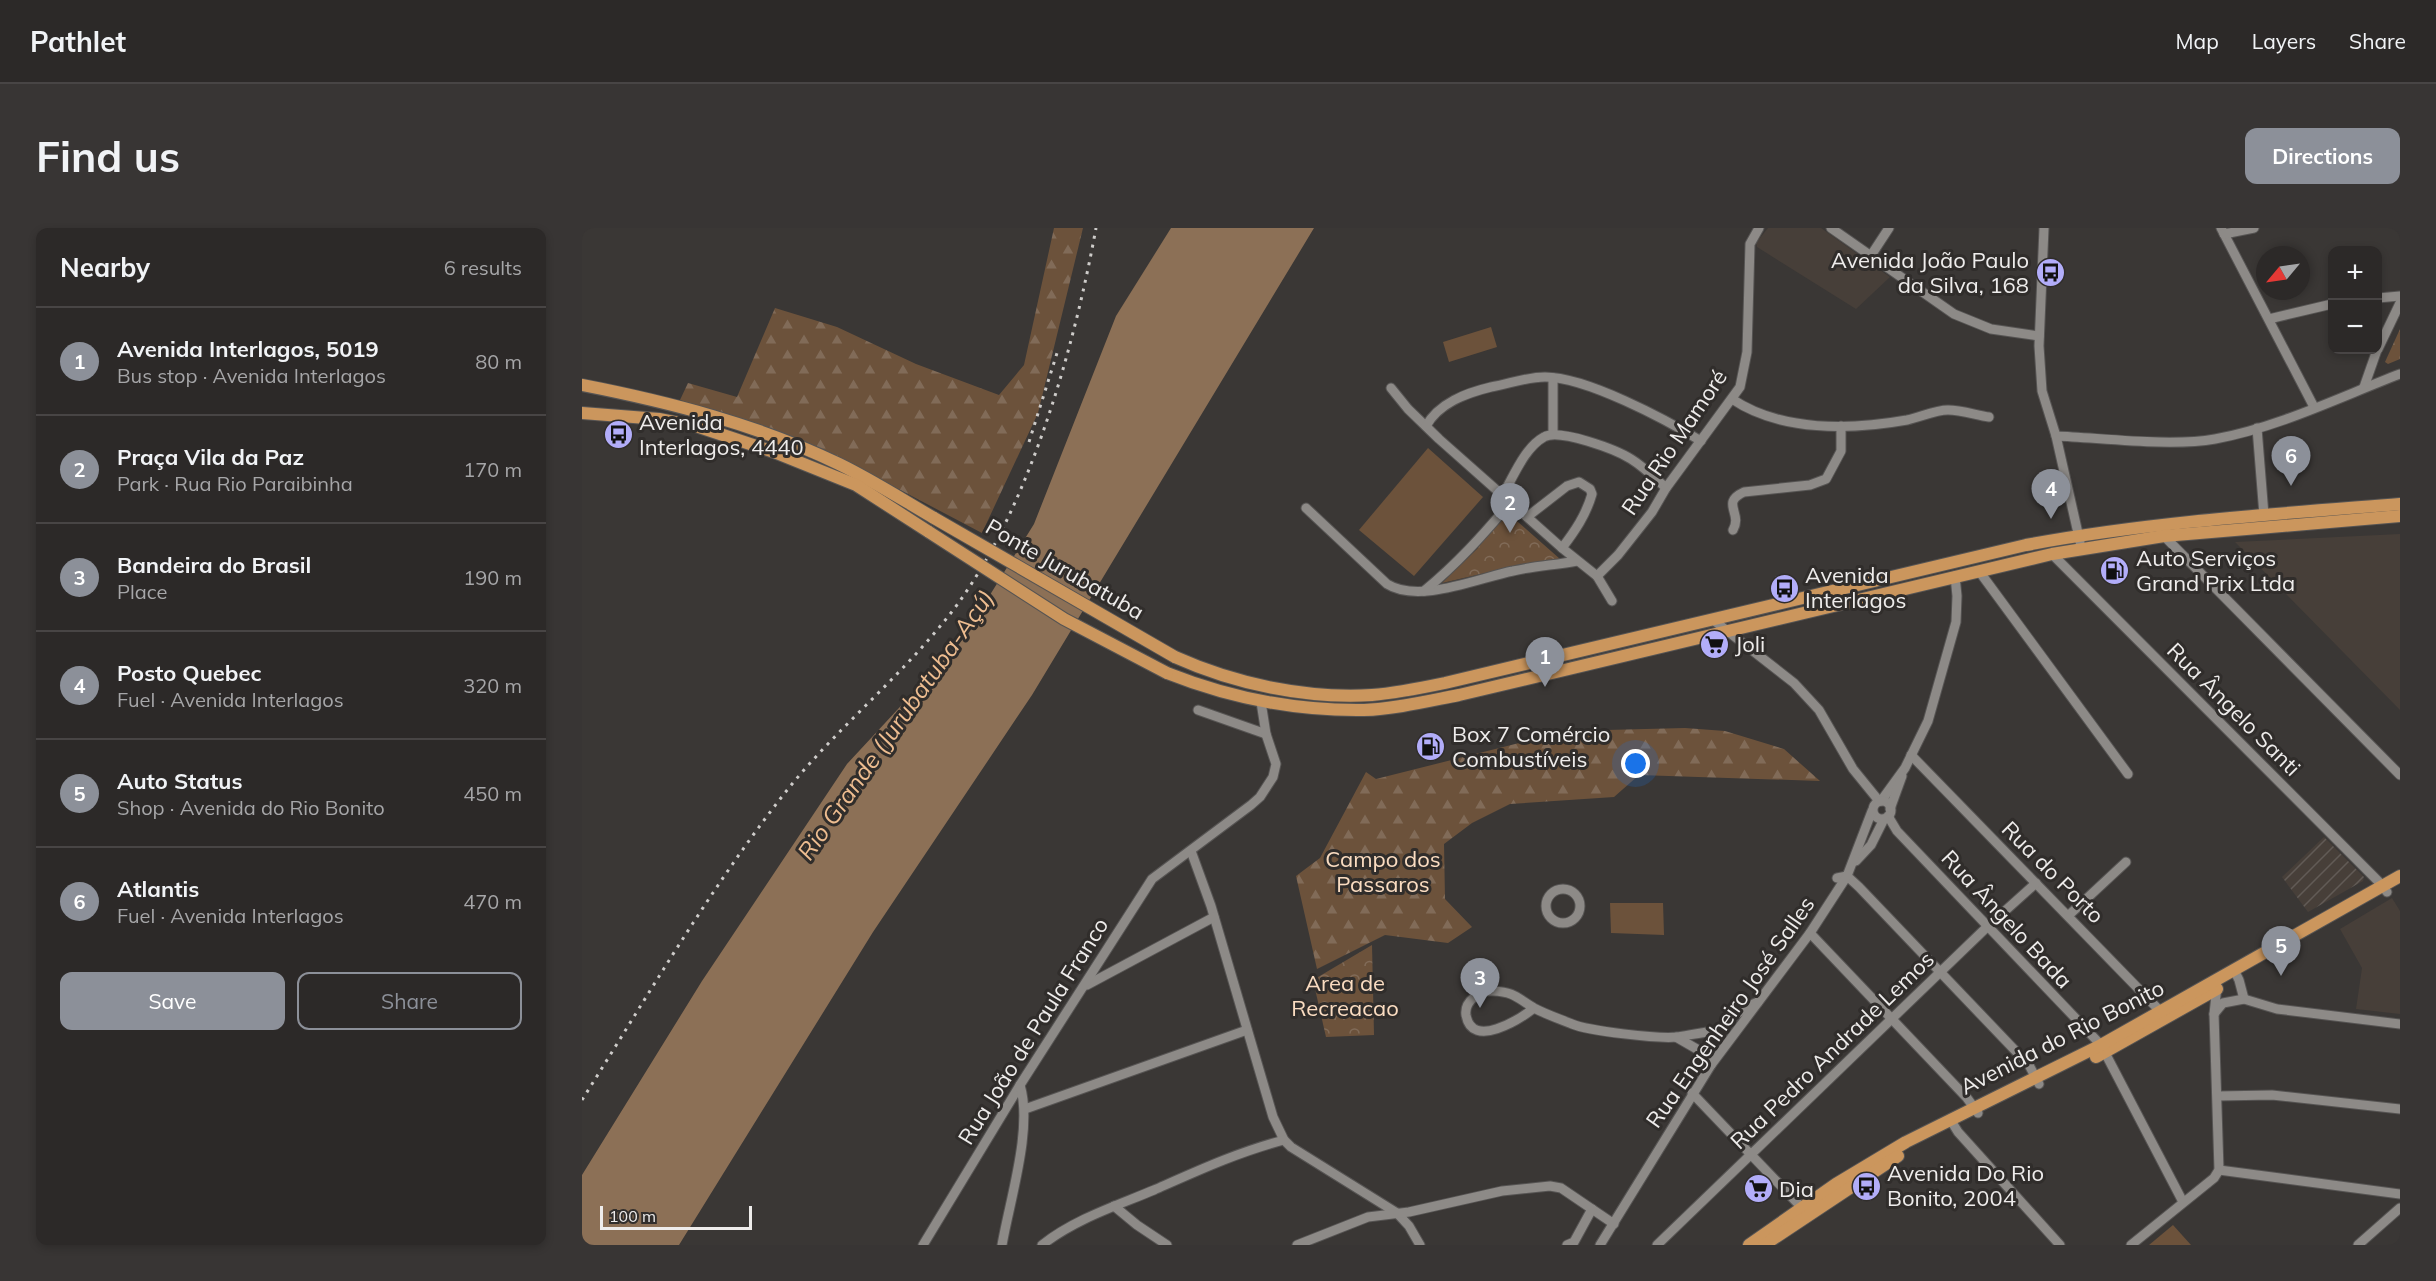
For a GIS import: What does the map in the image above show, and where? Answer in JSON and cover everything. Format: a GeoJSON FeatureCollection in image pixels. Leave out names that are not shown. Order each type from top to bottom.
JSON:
{"type":"FeatureCollection","features":[{"type":"Feature","properties":{"kind":"main road","name":"Ponte Jurubatuba"},"geometry":{"type":"LineString","coordinates":[[582,385],[673,404],[790,442],[841,464],[1175,657],[1210,671],[1260,686],[1342,695],[1373,695],[1445,683],[1712,619]]}},
{"type":"Feature","properties":{"kind":"main road","name":"Ponte Jurubatuba"},"geometry":{"type":"LineString","coordinates":[[582,413],[659,419],[689,425],[774,452],[856,485],[1064,619],[1167,673],[1203,686],[1261,702]]}},
{"type":"Feature","properties":{"kind":"main road"},"geometry":{"type":"LineString","coordinates":[[1712,619],[2026,545],[2109,530],[2400,504]]}},
{"type":"Feature","properties":{"kind":"main road"},"geometry":{"type":"LineString","coordinates":[[1261,702],[1314,709],[1366,710],[1421,702],[1459,695],[2052,554],[2164,536],[2400,516]]}},
{"type":"Feature","properties":{"kind":"main road","name":"Avenida do Rio Bonito"},"geometry":{"type":"LineString","coordinates":[[1749,1245],[1768,1241],[1866,1165],[2104,1048],[2385,889],[2400,876]]}},
{"type":"Feature","properties":{"kind":"main road","name":"Avenida do Rio Bonito"},"geometry":{"type":"LineString","coordinates":[[2385,889],[2400,885]]}},
{"type":"Feature","properties":{"kind":"street","name":"Rua Rio Mamoré"},"geometry":{"type":"LineString","coordinates":[[1597,576],[1618,555],[1652,512],[1666,488],[1740,387],[1744,373],[1750,244],[1759,228]]}},
{"type":"Feature","properties":{"kind":"street"},"geometry":{"type":"LineString","coordinates":[[1831,228],[1954,314],[1991,329],[2039,336]]}},
{"type":"Feature","properties":{"kind":"street"},"geometry":{"type":"LineString","coordinates":[[1870,257],[1889,228]]}},
{"type":"Feature","properties":{"kind":"street"},"geometry":{"type":"LineString","coordinates":[[2044,228],[2039,336],[2042,391],[2056,436],[2081,549]]}},
{"type":"Feature","properties":{"kind":"street"},"geometry":{"type":"LineString","coordinates":[[2254,228],[2223,231],[2314,407]]}},
{"type":"Feature","properties":{"kind":"street"},"geometry":{"type":"LineString","coordinates":[[2382,298],[2400,296]]}},
{"type":"Feature","properties":{"kind":"street"},"geometry":{"type":"LineString","coordinates":[[2382,341],[2400,303]]}},
{"type":"Feature","properties":{"kind":"street"},"geometry":{"type":"LineString","coordinates":[[2269,319],[2328,305]]}},
{"type":"Feature","properties":{"kind":"street"},"geometry":{"type":"LineString","coordinates":[[2364,387],[2376,354]]}},
{"type":"Feature","properties":{"kind":"street"},"geometry":{"type":"LineString","coordinates":[[2056,436],[2198,441],[2257,428],[2400,374]]}},
{"type":"Feature","properties":{"kind":"street"},"geometry":{"type":"LineString","coordinates":[[1425,426],[1436,413],[1463,395],[1529,378],[1554,378],[1622,400],[1701,441]]}},
{"type":"Feature","properties":{"kind":"street"},"geometry":{"type":"LineString","coordinates":[[1553,434],[1554,378]]}},
{"type":"Feature","properties":{"kind":"street"},"geometry":{"type":"LineString","coordinates":[[1391,388],[1425,426],[1506,500],[1597,576],[1612,601]]}},
{"type":"Feature","properties":{"kind":"street"},"geometry":{"type":"LineString","coordinates":[[1732,399],[1750,411],[1768,418],[1841,426],[1908,420],[1947,410],[1989,417]]}},
{"type":"Feature","properties":{"kind":"street"},"geometry":{"type":"LineString","coordinates":[[1733,530],[1736,521],[1732,501],[1735,496],[1744,492],[1810,485],[1826,480],[1841,451],[1841,426]]}},
{"type":"Feature","properties":{"kind":"street"},"geometry":{"type":"LineString","coordinates":[[2257,428],[2264,515]]}},
{"type":"Feature","properties":{"kind":"street"},"geometry":{"type":"LineString","coordinates":[[1424,591],[1453,567],[1474,545],[1506,500],[1528,453],[1537,442],[1553,434],[1597,445],[1628,457],[1645,468],[1666,488]]}},
{"type":"Feature","properties":{"kind":"street"},"geometry":{"type":"LineString","coordinates":[[1527,517],[1567,486],[1579,482],[1585,484],[1592,495],[1589,506],[1582,521],[1562,548]]}},
{"type":"Feature","properties":{"kind":"street"},"geometry":{"type":"LineString","coordinates":[[1306,508],[1387,584],[1396,589],[1424,591],[1440,589],[1512,571],[1577,561]]}},
{"type":"Feature","properties":{"kind":"street"},"geometry":{"type":"LineString","coordinates":[[2164,536],[2400,775]]}},
{"type":"Feature","properties":{"kind":"street","name":"Rua Ângelo Santi"},"geometry":{"type":"LineString","coordinates":[[2052,554],[2385,889]]}},
{"type":"Feature","properties":{"kind":"street"},"geometry":{"type":"LineString","coordinates":[[1979,571],[2128,774]]}},
{"type":"Feature","properties":{"kind":"street","name":"Rua Engenheiro José Salles"},"geometry":{"type":"LineString","coordinates":[[1854,863],[1871,845],[1888,814],[1904,771],[1928,721],[1956,622],[1958,596],[1955,576]]}},
{"type":"Feature","properties":{"kind":"street"},"geometry":{"type":"LineString","coordinates":[[1712,619],[1794,683],[1819,710],[1853,769],[1880,801],[1887,803],[1888,814],[1878,818],[1872,811],[1875,803],[1880,801]]}},
{"type":"Feature","properties":{"kind":"street","name":"Rua João de Paula Franco"},"geometry":{"type":"LineString","coordinates":[[923,1245],[1020,1084],[1086,985],[1152,879],[1251,805],[1260,797],[1273,777],[1276,764],[1266,734],[1261,702]]}},
{"type":"Feature","properties":{"kind":"street"},"geometry":{"type":"LineString","coordinates":[[1198,710],[1266,734]]}},
{"type":"Feature","properties":{"kind":"street","name":"Rua do Porto"},"geometry":{"type":"LineString","coordinates":[[1911,755],[2164,1015]]}},
{"type":"Feature","properties":{"kind":"street","name":"Rua Engenheiro José Salles"},"geometry":{"type":"LineString","coordinates":[[1880,801],[1904,771]]}},
{"type":"Feature","properties":{"kind":"street","name":"Rua Engenheiro José Salles"},"geometry":{"type":"LineString","coordinates":[[1600,1245],[1692,1093],[1810,933],[1816,916],[1847,876],[1854,863],[1872,811]]}},
{"type":"Feature","properties":{"kind":"street","name":"Rua Ângelo Bada"},"geometry":{"type":"LineString","coordinates":[[1888,814],[1897,831],[2104,1048],[2182,1202]]}},
{"type":"Feature","properties":{"kind":"street"},"geometry":{"type":"LineString","coordinates":[[1191,851],[1214,917],[1273,1117],[1284,1140],[1291,1147],[1397,1214],[1409,1226],[1420,1245]]}},
{"type":"Feature","properties":{"kind":"street"},"geometry":{"type":"LineString","coordinates":[[2069,915],[2126,862]]}},
{"type":"Feature","properties":{"kind":"street"},"geometry":{"type":"LineString","coordinates":[[1837,878],[1847,876],[2029,1065],[2037,1080]]}},
{"type":"Feature","properties":{"kind":"street","name":"Rua Pedro Andrade Lemos"},"geometry":{"type":"LineString","coordinates":[[1657,1245],[1987,927],[2036,884]]}},
{"type":"Feature","properties":{"kind":"street"},"geometry":{"type":"LineString","coordinates":[[1086,985],[1214,917]]}},
{"type":"Feature","properties":{"kind":"street"},"geometry":{"type":"LineString","coordinates":[[1810,933],[1976,1110]]}},
{"type":"Feature","properties":{"kind":"street"},"geometry":{"type":"LineString","coordinates":[[2236,974],[2244,999]]}},
{"type":"Feature","properties":{"kind":"street"},"geometry":{"type":"LineString","coordinates":[[2131,1245],[2214,1178],[2219,1170],[2214,1014],[2217,985]]}},
{"type":"Feature","properties":{"kind":"street"},"geometry":{"type":"LineString","coordinates":[[1534,1008],[1515,1020],[1492,1030],[1478,1030],[1471,1027],[1466,1016],[1470,1000],[1481,992],[1491,990],[1516,995],[1534,1008],[1589,1029],[1676,1037],[1717,1031]]}},
{"type":"Feature","properties":{"kind":"street"},"geometry":{"type":"LineString","coordinates":[[2214,1014],[2223,1003],[2244,999],[2277,1009],[2400,1024]]}},
{"type":"Feature","properties":{"kind":"street"},"geometry":{"type":"LineString","coordinates":[[1702,1052],[1717,1031],[1747,1007],[1760,1001]]}},
{"type":"Feature","properties":{"kind":"street"},"geometry":{"type":"LineString","coordinates":[[1025,1108],[1247,1030]]}},
{"type":"Feature","properties":{"kind":"street"},"geometry":{"type":"LineString","coordinates":[[1676,1037],[1702,1052],[1719,1054]]}},
{"type":"Feature","properties":{"kind":"street"},"geometry":{"type":"LineString","coordinates":[[1702,1052],[1706,1061],[1711,1065]]}},
{"type":"Feature","properties":{"kind":"street"},"geometry":{"type":"LineString","coordinates":[[1002,1245],[1023,1135],[1025,1108],[1020,1084]]}},
{"type":"Feature","properties":{"kind":"street"},"geometry":{"type":"LineString","coordinates":[[1692,1093],[1806,1211]]}},
{"type":"Feature","properties":{"kind":"street"},"geometry":{"type":"LineString","coordinates":[[2217,1096],[2272,1095],[2400,1109]]}},
{"type":"Feature","properties":{"kind":"street"},"geometry":{"type":"LineString","coordinates":[[1951,1122],[2060,1245]]}},
{"type":"Feature","properties":{"kind":"street"},"geometry":{"type":"LineString","coordinates":[[1042,1245],[1064,1229],[1114,1206],[1242,1151],[1284,1140]]}},
{"type":"Feature","properties":{"kind":"street"},"geometry":{"type":"LineString","coordinates":[[2219,1170],[2400,1194]]}},
{"type":"Feature","properties":{"kind":"street"},"geometry":{"type":"LineString","coordinates":[[1297,1245],[1368,1217],[1397,1214],[1502,1191],[1550,1186],[1561,1188],[1614,1224]]}},
{"type":"Feature","properties":{"kind":"street"},"geometry":{"type":"LineString","coordinates":[[1114,1206],[1137,1226],[1167,1245]]}},
{"type":"Feature","properties":{"kind":"street"},"geometry":{"type":"LineString","coordinates":[[2358,1245],[2400,1208]]}},
{"type":"Feature","properties":{"kind":"street"},"geometry":{"type":"LineString","coordinates":[[1572,1244],[1592,1209]]}},
{"type":"Feature","properties":{"kind":"shaded area"},"geometry":{"type":"Polygon","coordinates":[[[1768,228],[1821,228],[1890,277],[1856,309],[1757,247],[1756,243],[1768,228]]]}},
{"type":"Feature","properties":{"kind":"shaded area"},"geometry":{"type":"Polygon","coordinates":[[[2400,534],[2400,710],[2235,542],[2400,534]]]}},
{"type":"Feature","properties":{"kind":"shaded area"},"geometry":{"type":"Polygon","coordinates":[[[2324,837],[2364,877],[2363,881],[2308,912],[2282,877],[2324,837]]]}},
{"type":"Feature","properties":{"kind":"shaded area"},"geometry":{"type":"Polygon","coordinates":[[[2392,898],[2400,911],[2400,1014],[2356,1009],[2362,968],[2340,929],[2392,898]]]}},
{"type":"Feature","properties":{"kind":"green space"},"geometry":{"type":"Polygon","coordinates":[[[1054,228],[1083,228],[1038,413],[982,533],[830,453],[680,400],[688,383],[737,397],[775,308],[837,327],[916,364],[999,395],[1024,365],[1054,228]]]}},
{"type":"Feature","properties":{"kind":"green space"},"geometry":{"type":"Polygon","coordinates":[[[1491,327],[1497,347],[1449,362],[1443,342],[1491,327]]]}},
{"type":"Feature","properties":{"kind":"green space"},"geometry":{"type":"Polygon","coordinates":[[[2400,329],[2400,359],[2388,364],[2385,362],[2400,329]]]}},
{"type":"Feature","properties":{"kind":"green space"},"geometry":{"type":"Polygon","coordinates":[[[1428,448],[1483,497],[1414,576],[1359,530],[1428,448]]]}},
{"type":"Feature","properties":{"kind":"green space"},"geometry":{"type":"Polygon","coordinates":[[[1510,515],[1560,559],[1511,567],[1442,583],[1477,549],[1503,516],[1510,515]]]}},
{"type":"Feature","properties":{"kind":"green space","name":"Campo dos Passaros"},"geometry":{"type":"Polygon","coordinates":[[[1685,728],[1725,731],[1784,749],[1820,781],[1639,775],[1614,797],[1510,804],[1472,823],[1444,844],[1445,899],[1472,927],[1448,943],[1385,935],[1317,969],[1296,876],[1320,858],[1366,772],[1376,779],[1567,731],[1685,728]]]}},
{"type":"Feature","properties":{"kind":"green space"},"geometry":{"type":"Polygon","coordinates":[[[1610,903],[1663,903],[1664,935],[1611,933],[1610,903]]]}},
{"type":"Feature","properties":{"kind":"green space","name":"Area de Recreacao"},"geometry":{"type":"Polygon","coordinates":[[[1372,945],[1374,1035],[1326,1037],[1313,980],[1372,945]]]}},
{"type":"Feature","properties":{"kind":"green space"},"geometry":{"type":"Polygon","coordinates":[[[2173,1225],[2191,1245],[2149,1245],[2173,1225]]]}},
{"type":"Feature","properties":{"kind":"water","name":"Rio Grande (Jurubatuba-Açú)"},"geometry":{"type":"Polygon","coordinates":[[[1171,228],[1314,228],[1032,695],[873,932],[679,1245],[582,1245],[582,1175],[702,981],[847,764],[962,640],[1034,524],[1116,316],[1171,228]]]}},
{"type":"Feature","properties":{"kind":"railway"},"geometry":{"type":"LineString","coordinates":[[582,1100],[679,944],[756,830],[822,750],[923,646],[972,584],[998,538],[1042,436],[1074,329],[1096,228]]}},
{"type":"Feature","properties":{"kind":"railway"},"geometry":{"type":"LineString","coordinates":[[1029,442],[1058,350]]}},
{"type":"Feature","properties":{"kind":"place","name":"Avenida João Paulo da Silva, 168"},"geometry":{"type":"Point","coordinates":[2050,273]}},
{"type":"Feature","properties":{"kind":"place","name":"Avenida Interlagos, 4440"},"geometry":{"type":"Point","coordinates":[618,435]}},
{"type":"Feature","properties":{"kind":"place","name":"Atlantis"},"geometry":{"type":"Point","coordinates":[2291,486]}},
{"type":"Feature","properties":{"kind":"place","name":"Posto Quebec"},"geometry":{"type":"Point","coordinates":[2051,519]}},
{"type":"Feature","properties":{"kind":"place","name":"Praça Vila da Paz"},"geometry":{"type":"Point","coordinates":[1510,533]}},
{"type":"Feature","properties":{"kind":"place","name":"Auto Serviços Grand Prix Ltda"},"geometry":{"type":"Point","coordinates":[2115,571]}},
{"type":"Feature","properties":{"kind":"place","name":"Avenida Interlagos"},"geometry":{"type":"Point","coordinates":[1784,588]}},
{"type":"Feature","properties":{"kind":"place","name":"Joli"},"geometry":{"type":"Point","coordinates":[1714,644]}},
{"type":"Feature","properties":{"kind":"place","name":"Avenida Interlagos, 5019"},"geometry":{"type":"Point","coordinates":[1545,687]}},
{"type":"Feature","properties":{"kind":"place","name":"Box 7 Comércio Combustíveis"},"geometry":{"type":"Point","coordinates":[1431,747]}},
{"type":"Feature","properties":{"kind":"place","name":"Auto Status"},"geometry":{"type":"Point","coordinates":[2281,976]}},
{"type":"Feature","properties":{"kind":"place","name":"Bandeira do Brasil"},"geometry":{"type":"Point","coordinates":[1480,1008]}},
{"type":"Feature","properties":{"kind":"place","name":"Avenida Do Rio Bonito, 2004"},"geometry":{"type":"Point","coordinates":[1866,1186]}},
{"type":"Feature","properties":{"kind":"place","name":"Dia"},"geometry":{"type":"Point","coordinates":[1758,1189]}}]}
